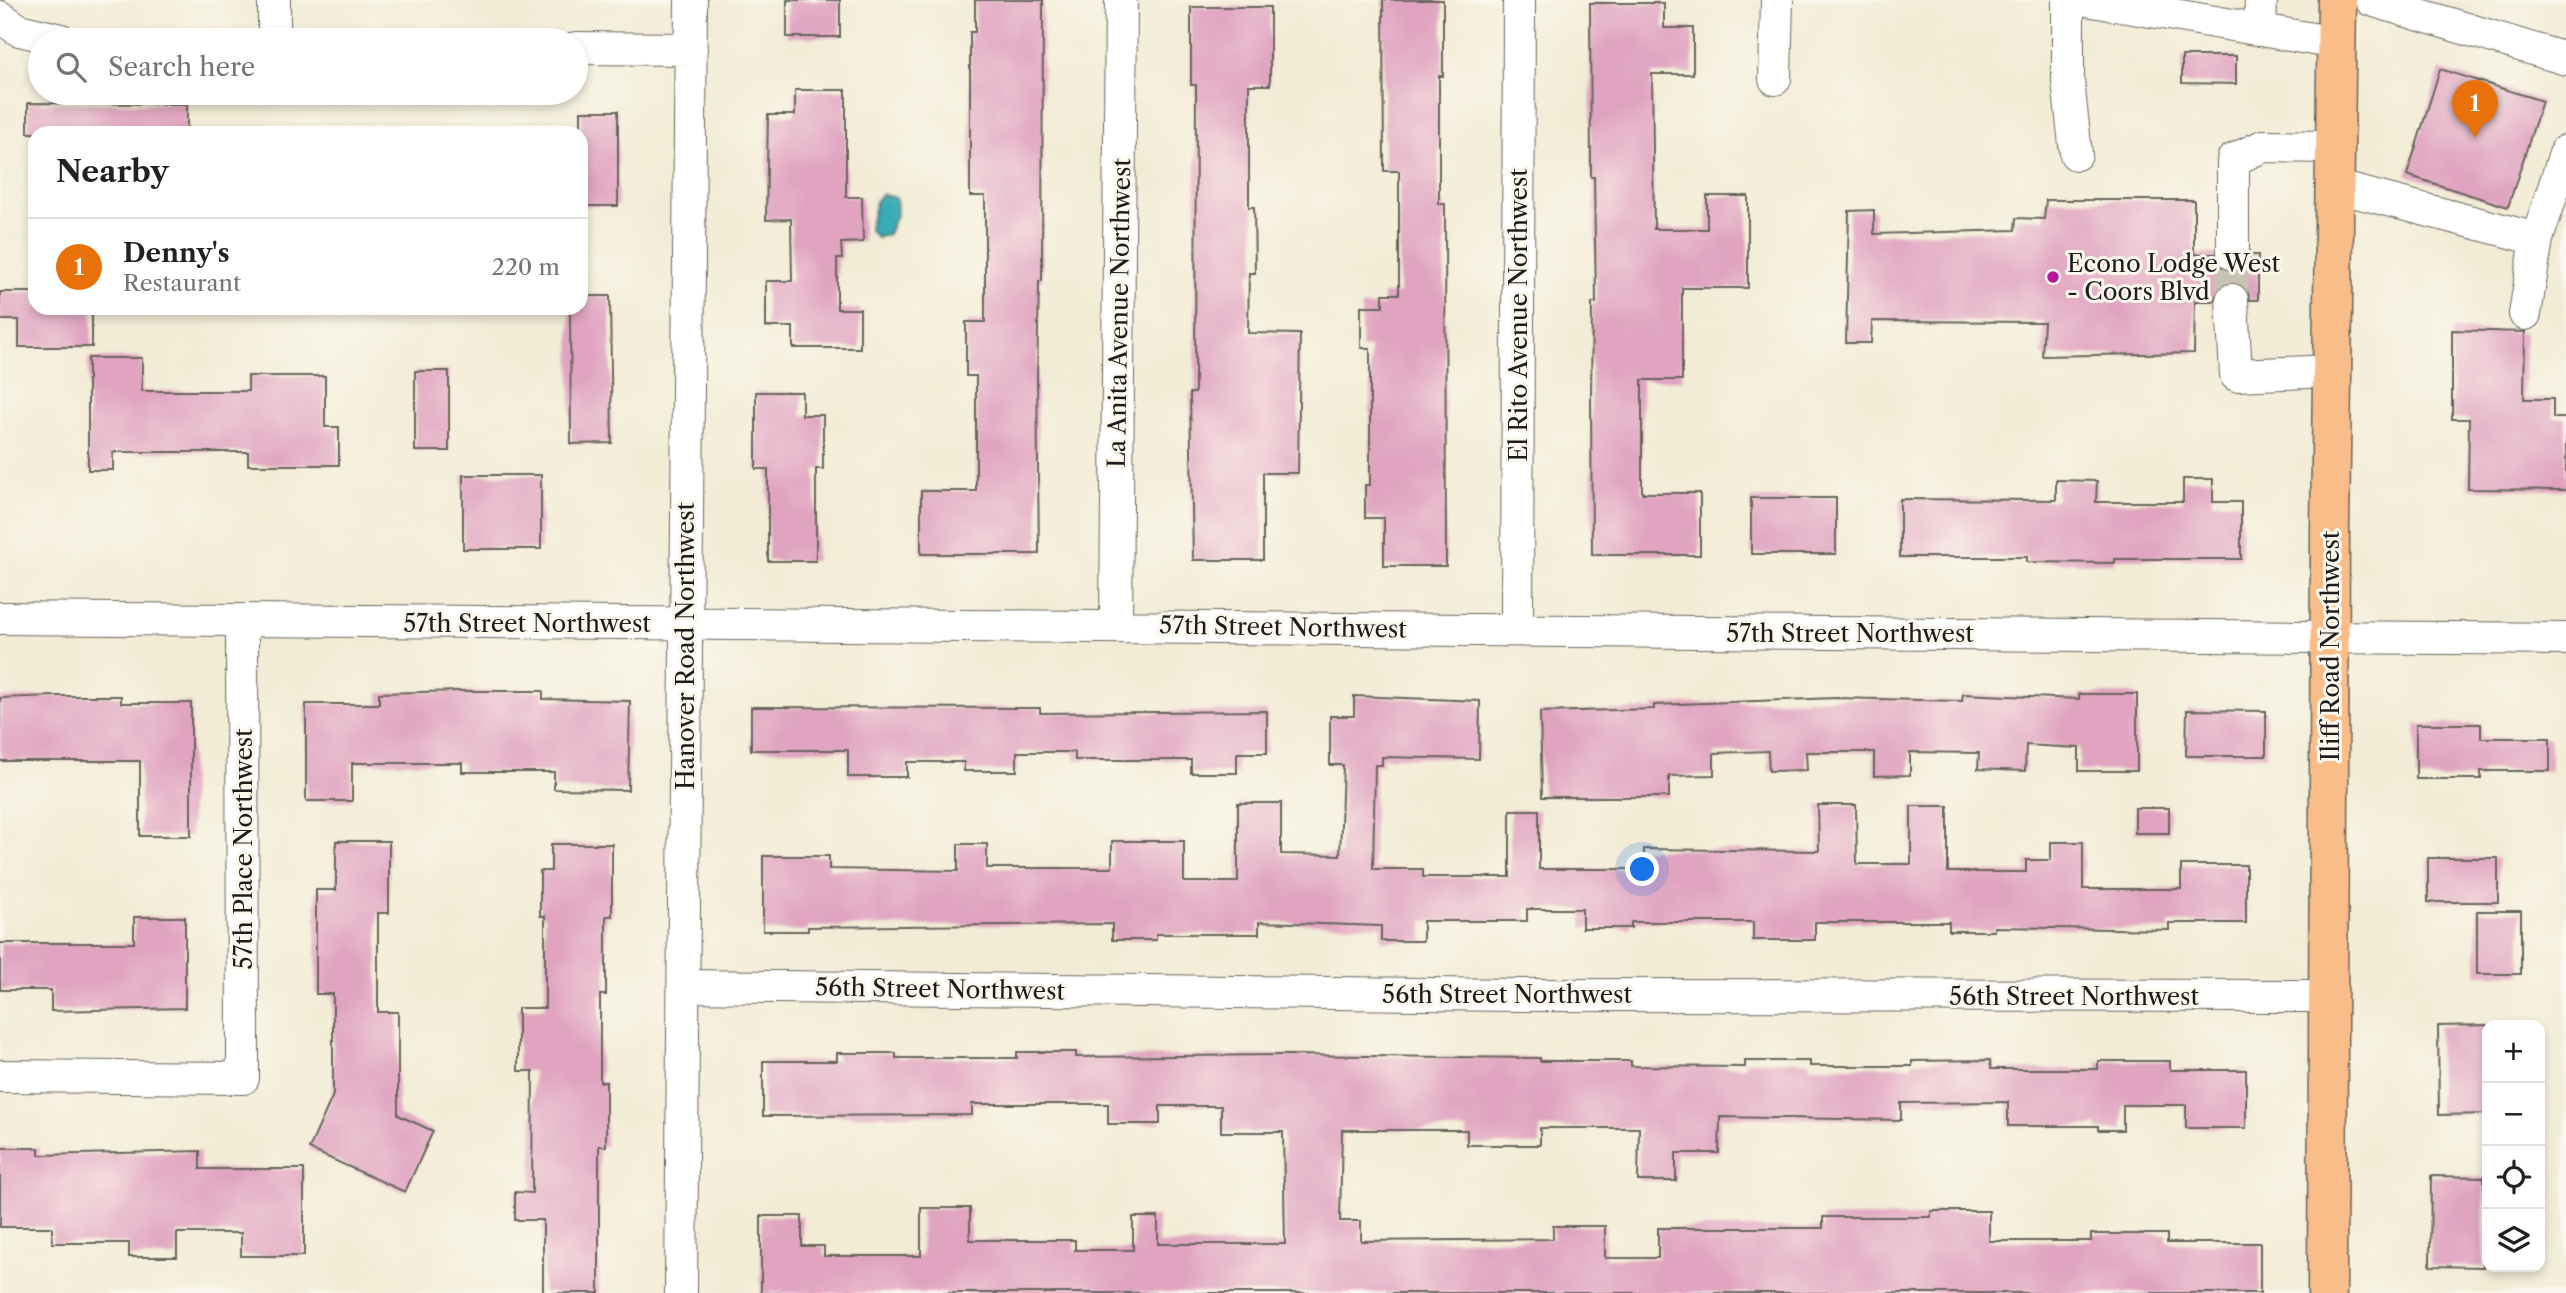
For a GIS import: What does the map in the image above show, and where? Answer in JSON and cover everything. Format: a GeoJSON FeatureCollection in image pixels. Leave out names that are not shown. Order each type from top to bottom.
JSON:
{"type":"FeatureCollection","features":[{"type":"Feature","properties":{"kind":"main road","name":"Iliff Road Northwest"},"geometry":{"type":"LineString","coordinates":[[2327,1293],[2332,371],[2337,0]]}},
{"type":"Feature","properties":{"kind":"street"},"geometry":{"type":"LineString","coordinates":[[274,0],[274,28]]}},
{"type":"Feature","properties":{"kind":"street","name":"Hanover Road Northwest"},"geometry":{"type":"LineString","coordinates":[[681,1293],[684,624],[691,0]]}},
{"type":"Feature","properties":{"kind":"street","name":"La Anita Avenue Northwest"},"geometry":{"type":"LineString","coordinates":[[1116,626],[1121,0]]}},
{"type":"Feature","properties":{"kind":"street","name":"El Rito Avenue Northwest"},"geometry":{"type":"LineString","coordinates":[[1517,630],[1519,0]]}},
{"type":"Feature","properties":{"kind":"street"},"geometry":{"type":"LineString","coordinates":[[1775,79],[1777,0]]}},
{"type":"Feature","properties":{"kind":"street"},"geometry":{"type":"LineString","coordinates":[[2068,0],[2068,81],[2076,154]]}},
{"type":"Feature","properties":{"kind":"street"},"geometry":{"type":"LineString","coordinates":[[2087,0],[2261,15],[2336,43]]}},
{"type":"Feature","properties":{"kind":"street"},"geometry":{"type":"LineString","coordinates":[[2371,0],[2566,59]]}},
{"type":"Feature","properties":{"kind":"street"},"geometry":{"type":"LineString","coordinates":[[0,18],[19,30],[28,32]]}},
{"type":"Feature","properties":{"kind":"street"},"geometry":{"type":"LineString","coordinates":[[588,48],[691,49]]}},
{"type":"Feature","properties":{"kind":"street"},"geometry":{"type":"LineString","coordinates":[[2234,254],[2234,160],[2263,146],[2334,147]]}},
{"type":"Feature","properties":{"kind":"street"},"geometry":{"type":"LineString","coordinates":[[2525,314],[2537,239],[2566,151]]}},
{"type":"Feature","properties":{"kind":"street"},"geometry":{"type":"LineString","coordinates":[[2334,186],[2537,239]]}},
{"type":"Feature","properties":{"kind":"street"},"geometry":{"type":"LineString","coordinates":[[2232,300],[2236,375],[2332,371]]}},
{"type":"Feature","properties":{"kind":"street","name":"57th Street Northwest"},"geometry":{"type":"LineString","coordinates":[[0,618],[2566,639]]}},
{"type":"Feature","properties":{"kind":"street","name":"57th Place Northwest"},"geometry":{"type":"LineString","coordinates":[[0,1076],[243,1078],[242,621]]}},
{"type":"Feature","properties":{"kind":"street","name":"56th Street Northwest"},"geometry":{"type":"LineString","coordinates":[[684,986],[1491,995],[2330,996]]}},
{"type":"Feature","properties":{"kind":"water"},"geometry":{"type":"Polygon","coordinates":[[[882,194],[896,198],[897,213],[888,234],[877,238],[869,229],[876,200],[882,194]]]}},
{"type":"Feature","properties":{"kind":"building"},"geometry":{"type":"Polygon","coordinates":[[[787,0],[840,0],[840,37],[787,37],[787,0]]]}},
{"type":"Feature","properties":{"kind":"building"},"geometry":{"type":"Polygon","coordinates":[[[975,0],[1043,0],[1042,281],[1039,281],[1037,376],[1039,554],[921,554],[921,491],[976,491],[976,376],[966,376],[966,322],[985,322],[985,196],[970,196],[970,32],[975,32],[975,0]]]}},
{"type":"Feature","properties":{"kind":"building"},"geometry":{"type":"Polygon","coordinates":[[[1383,0],[1443,0],[1443,76],[1439,76],[1439,204],[1445,204],[1446,566],[1384,566],[1384,518],[1365,518],[1365,485],[1370,485],[1370,348],[1361,348],[1361,306],[1383,306],[1383,294],[1399,294],[1399,171],[1384,171],[1383,0]]]}},
{"type":"Feature","properties":{"kind":"building"},"geometry":{"type":"Polygon","coordinates":[[[1590,3],[1664,3],[1664,28],[1693,28],[1693,74],[1652,74],[1654,229],[1707,229],[1707,196],[1748,196],[1748,288],[1682,288],[1682,380],[1642,380],[1642,493],[1700,493],[1700,555],[1592,555],[1592,303],[1596,303],[1594,177],[1591,177],[1590,3]]]}},
{"type":"Feature","properties":{"kind":"building"},"geometry":{"type":"Polygon","coordinates":[[[1191,7],[1270,7],[1270,85],[1249,85],[1249,207],[1254,207],[1255,273],[1249,273],[1248,333],[1300,334],[1298,473],[1263,473],[1263,560],[1193,560],[1190,393],[1195,393],[1196,85],[1191,85],[1191,7]]]}},
{"type":"Feature","properties":{"kind":"building"},"geometry":{"type":"Polygon","coordinates":[[[2182,56],[2236,56],[2236,84],[2182,83],[2182,56]]]}},
{"type":"Feature","properties":{"kind":"building"},"geometry":{"type":"Polygon","coordinates":[[[2440,69],[2542,101],[2508,207],[2407,175],[2440,69]]]}},
{"type":"Feature","properties":{"kind":"building"},"geometry":{"type":"Polygon","coordinates":[[[795,90],[846,90],[846,197],[862,197],[863,242],[841,243],[842,259],[837,259],[837,309],[860,309],[860,348],[793,348],[793,327],[766,327],[766,281],[792,281],[791,219],[766,220],[768,115],[795,115],[795,90]]]}},
{"type":"Feature","properties":{"kind":"building"},"geometry":{"type":"Polygon","coordinates":[[[28,105],[187,105],[187,126],[28,126],[28,105]]]}},
{"type":"Feature","properties":{"kind":"building"},"geometry":{"type":"Polygon","coordinates":[[[581,111],[618,111],[618,206],[588,206],[588,126],[581,126],[581,111]]]}},
{"type":"Feature","properties":{"kind":"building","name":"Econo Lodge West - Coors Blvd"},"geometry":{"type":"Polygon","coordinates":[[[2046,200],[2194,200],[2194,254],[2215,254],[2218,264],[2232,272],[2243,270],[2251,255],[2258,255],[2258,300],[2250,300],[2247,289],[2232,282],[2221,285],[2214,301],[2195,301],[2194,353],[2042,356],[2044,322],[1872,321],[1871,343],[1846,343],[1849,211],[1874,210],[1874,234],[2015,230],[2016,218],[2044,219],[2046,200]]]}},
{"type":"Feature","properties":{"kind":"building"},"geometry":{"type":"Polygon","coordinates":[[[0,292],[28,292],[28,315],[92,315],[92,347],[19,347],[19,320],[0,320],[0,292]]]}},
{"type":"Feature","properties":{"kind":"building"},"geometry":{"type":"Polygon","coordinates":[[[588,296],[610,296],[612,443],[571,444],[570,315],[588,315],[588,296]]]}},
{"type":"Feature","properties":{"kind":"building"},"geometry":{"type":"Polygon","coordinates":[[[2452,330],[2525,332],[2524,399],[2553,399],[2553,418],[2566,418],[2566,490],[2468,489],[2469,419],[2452,419],[2452,330]]]}},
{"type":"Feature","properties":{"kind":"building"},"geometry":{"type":"Polygon","coordinates":[[[88,358],[142,358],[142,391],[248,391],[248,376],[325,376],[325,427],[339,427],[339,465],[248,465],[248,452],[113,452],[113,470],[88,470],[88,358]]]}},
{"type":"Feature","properties":{"kind":"building"},"geometry":{"type":"Polygon","coordinates":[[[415,371],[449,371],[449,451],[415,451],[415,371]]]}},
{"type":"Feature","properties":{"kind":"building"},"geometry":{"type":"Polygon","coordinates":[[[756,392],[802,392],[802,415],[823,415],[823,469],[816,469],[816,561],[768,561],[768,469],[756,469],[756,392]]]}},
{"type":"Feature","properties":{"kind":"building"},"geometry":{"type":"Polygon","coordinates":[[[463,475],[541,475],[541,549],[463,549],[463,475]]]}},
{"type":"Feature","properties":{"kind":"building"},"geometry":{"type":"Polygon","coordinates":[[[2183,479],[2213,479],[2213,502],[2241,502],[2241,559],[2115,559],[2115,563],[2027,562],[2027,557],[1900,557],[1900,499],[2056,500],[2056,480],[2097,481],[2096,502],[2183,502],[2183,479]]]}},
{"type":"Feature","properties":{"kind":"building"},"geometry":{"type":"Polygon","coordinates":[[[1751,498],[1836,498],[1836,554],[1751,554],[1751,498]]]}},
{"type":"Feature","properties":{"kind":"building"},"geometry":{"type":"Polygon","coordinates":[[[543,691],[543,699],[630,701],[628,790],[554,789],[554,772],[462,772],[462,763],[352,763],[352,801],[306,801],[306,704],[379,704],[379,693],[543,691]]]}},
{"type":"Feature","properties":{"kind":"building"},"geometry":{"type":"Polygon","coordinates":[[[1963,694],[2079,699],[2079,694],[2137,694],[2137,771],[2079,771],[2079,748],[2026,745],[2025,771],[1978,769],[1979,753],[1910,752],[1910,775],[1874,776],[1874,752],[1806,752],[1807,770],[1769,771],[1768,751],[1714,753],[1714,775],[1669,776],[1669,797],[1542,797],[1540,712],[1654,709],[1654,705],[1836,698],[1962,701],[1963,694]]]}},
{"type":"Feature","properties":{"kind":"building"},"geometry":{"type":"Polygon","coordinates":[[[121,696],[121,703],[191,703],[191,836],[140,836],[140,761],[0,761],[0,698],[121,696]]]}},
{"type":"Feature","properties":{"kind":"building"},"geometry":{"type":"Polygon","coordinates":[[[1354,696],[1480,701],[1479,759],[1382,757],[1382,765],[1375,765],[1373,869],[1423,869],[1423,877],[1510,877],[1510,810],[1539,810],[1539,869],[1644,869],[1644,849],[1819,851],[1818,805],[1856,805],[1857,864],[1911,864],[1911,806],[1948,806],[1948,872],[2026,872],[2026,860],[2051,860],[2051,842],[2083,842],[2083,889],[2181,889],[2181,865],[2246,865],[2246,923],[2169,923],[2169,930],[1994,927],[1994,931],[1949,931],[1949,922],[1815,922],[1815,940],[1753,940],[1753,922],[1631,922],[1631,928],[1582,928],[1582,909],[1527,909],[1527,921],[1423,921],[1423,941],[1381,941],[1381,926],[1259,922],[1259,934],[1156,934],[1156,940],[1112,940],[1112,924],[808,927],[808,931],[763,931],[763,856],[829,856],[829,869],[958,871],[958,844],[987,844],[987,868],[1112,868],[1112,841],[1184,841],[1184,882],[1238,882],[1238,803],[1281,803],[1281,854],[1340,855],[1343,765],[1330,765],[1330,716],[1354,716],[1354,696]]]}},
{"type":"Feature","properties":{"kind":"building"},"geometry":{"type":"Polygon","coordinates":[[[751,707],[1040,708],[1040,713],[1267,711],[1267,753],[1237,753],[1237,773],[1191,773],[1191,760],[1075,760],[1075,752],[1017,752],[1017,771],[964,771],[964,762],[907,762],[907,777],[848,777],[848,750],[751,750],[751,707]]]}},
{"type":"Feature","properties":{"kind":"building"},"geometry":{"type":"Polygon","coordinates":[[[2187,710],[2266,711],[2266,756],[2186,756],[2187,710]]]}},
{"type":"Feature","properties":{"kind":"building"},"geometry":{"type":"Polygon","coordinates":[[[2416,724],[2481,724],[2481,738],[2550,738],[2550,771],[2481,771],[2481,779],[2416,779],[2416,724]]]}},
{"type":"Feature","properties":{"kind":"building"},"geometry":{"type":"Polygon","coordinates":[[[2135,808],[2169,808],[2169,833],[2135,833],[2135,808]]]}},
{"type":"Feature","properties":{"kind":"building"},"geometry":{"type":"Polygon","coordinates":[[[336,841],[389,841],[389,913],[378,913],[378,1012],[398,1012],[398,1115],[433,1131],[405,1192],[309,1149],[333,1095],[333,994],[316,994],[316,890],[336,890],[336,841]]]}},
{"type":"Feature","properties":{"kind":"building"},"geometry":{"type":"Polygon","coordinates":[[[551,844],[612,844],[612,916],[606,916],[606,995],[600,995],[600,1082],[606,1082],[606,1146],[599,1146],[599,1293],[543,1293],[543,1220],[515,1220],[515,1192],[532,1193],[533,1071],[518,1071],[518,1008],[545,1008],[545,916],[540,916],[540,871],[551,871],[551,844]]]}},
{"type":"Feature","properties":{"kind":"building"},"geometry":{"type":"Polygon","coordinates":[[[2428,858],[2498,858],[2498,902],[2428,902],[2428,858]]]}},
{"type":"Feature","properties":{"kind":"building"},"geometry":{"type":"Polygon","coordinates":[[[2477,911],[2521,911],[2521,974],[2477,974],[2477,911]]]}},
{"type":"Feature","properties":{"kind":"building"},"geometry":{"type":"Polygon","coordinates":[[[134,917],[185,917],[185,1008],[51,1011],[51,990],[0,990],[0,943],[134,943],[134,917]]]}},
{"type":"Feature","properties":{"kind":"building"},"geometry":{"type":"Polygon","coordinates":[[[2482,1025],[2482,1114],[2439,1115],[2438,1026],[2482,1025]]]}},
{"type":"Feature","properties":{"kind":"building"},"geometry":{"type":"Polygon","coordinates":[[[1017,1052],[1076,1052],[1076,1057],[1285,1055],[1540,1058],[1540,1061],[1631,1061],[1631,1066],[1745,1067],[1745,1061],[1810,1061],[1810,1066],[1912,1066],[1912,1061],[1990,1060],[1991,1069],[2098,1069],[2098,1061],[2170,1061],[2170,1070],[2246,1070],[2246,1128],[2186,1128],[2186,1105],[2123,1105],[2123,1130],[2098,1130],[2098,1126],[2008,1126],[2008,1102],[1901,1103],[1901,1120],[1720,1117],[1719,1153],[1676,1153],[1676,1181],[1638,1181],[1639,1128],[1540,1128],[1540,1145],[1467,1145],[1467,1130],[1342,1130],[1340,1221],[1361,1221],[1361,1241],[1553,1239],[1553,1226],[1605,1226],[1605,1258],[1658,1258],[1658,1228],[1823,1228],[1823,1217],[1931,1217],[1931,1211],[1989,1211],[1989,1241],[2091,1241],[2091,1234],[2167,1234],[2167,1243],[2260,1243],[2260,1293],[761,1293],[761,1216],[802,1216],[802,1246],[824,1246],[824,1256],[921,1256],[921,1208],[970,1208],[970,1240],[1075,1240],[1075,1250],[1133,1250],[1133,1217],[1158,1217],[1158,1244],[1285,1244],[1283,1132],[1221,1132],[1221,1106],[1160,1106],[1160,1124],[1108,1124],[1108,1104],[972,1104],[972,1115],[763,1116],[763,1061],[837,1061],[837,1053],[896,1053],[896,1058],[1017,1058],[1017,1052]]]}},
{"type":"Feature","properties":{"kind":"building"},"geometry":{"type":"Polygon","coordinates":[[[0,1148],[39,1148],[39,1155],[200,1151],[200,1169],[304,1169],[304,1256],[241,1256],[241,1233],[177,1233],[177,1257],[129,1257],[129,1243],[52,1243],[52,1227],[0,1227],[0,1148]]]}},
{"type":"Feature","properties":{"kind":"building"},"geometry":{"type":"Polygon","coordinates":[[[2431,1176],[2482,1177],[2482,1267],[2430,1266],[2431,1176]]]}},
{"type":"Feature","properties":{"kind":"tunnel"},"geometry":{"type":"LineString","coordinates":[[2232,300],[2233,254]]}},
{"type":"Feature","properties":{"kind":"place","name":"Denny's"},"geometry":{"type":"Point","coordinates":[2475,138]}},
{"type":"Feature","properties":{"kind":"place","name":"Econo Lodge West - Coors Blvd"},"geometry":{"type":"Point","coordinates":[2053,277]}}]}
